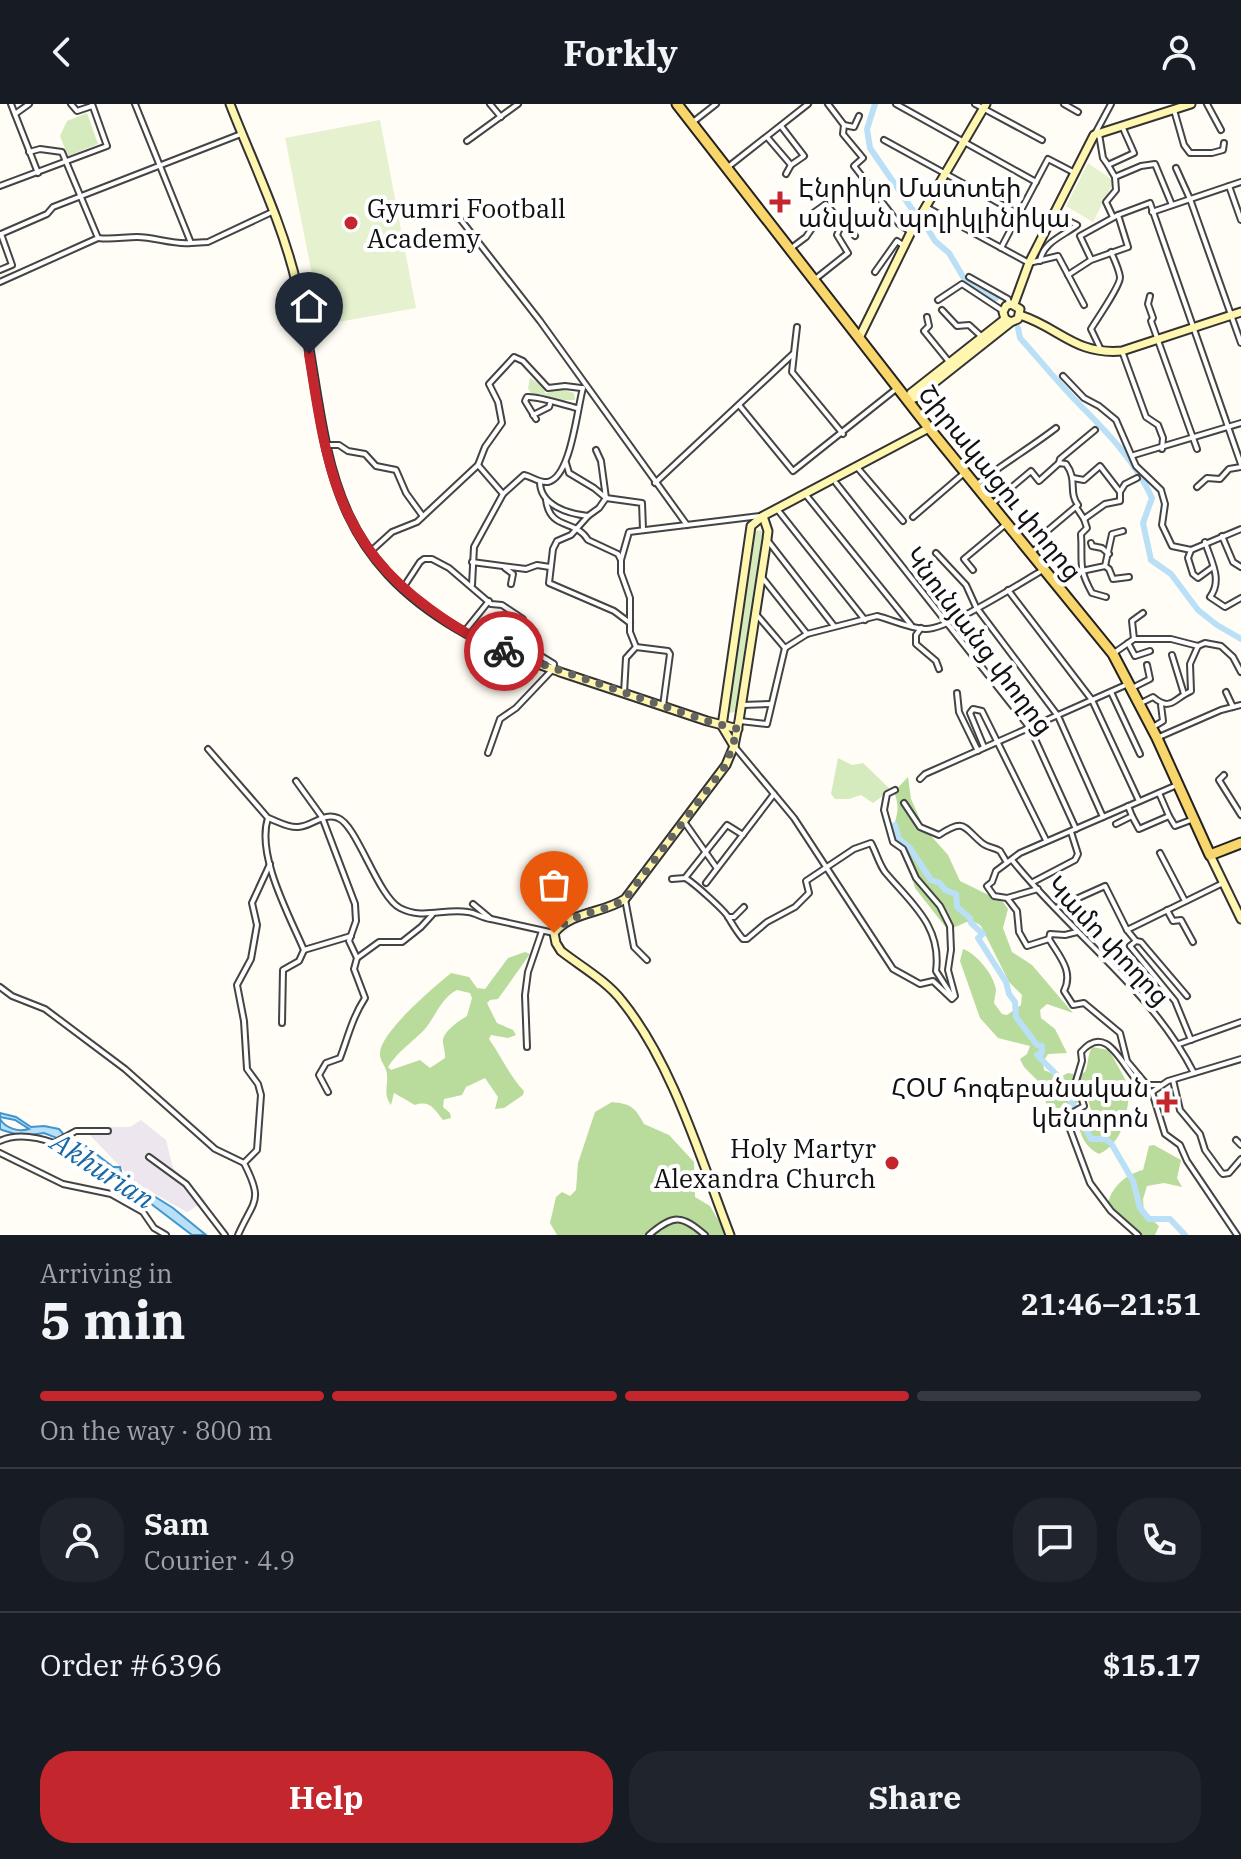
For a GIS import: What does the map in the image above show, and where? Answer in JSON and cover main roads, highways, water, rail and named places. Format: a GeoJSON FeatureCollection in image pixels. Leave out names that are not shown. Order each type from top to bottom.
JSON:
{"type":"FeatureCollection","features":[{"type":"Feature","properties":{"kind":"main road","name":"Շիրակացու փողոց"},"geometry":{"type":"LineString","coordinates":[[677,104],[929,428],[1113,654],[1157,738],[1210,855],[1241,843]]}},
{"type":"Feature","properties":{"kind":"water"},"geometry":{"type":"Polygon","coordinates":[[[0,1113],[16,1117],[31,1127],[59,1129],[70,1142],[82,1143],[113,1167],[120,1167],[122,1176],[173,1208],[206,1235],[192,1235],[96,1163],[66,1147],[57,1138],[44,1133],[22,1136],[0,1129],[0,1119],[13,1129],[29,1129],[15,1120],[0,1117],[0,1113]]]}},
{"type":"Feature","properties":{"kind":"waterway"},"geometry":{"type":"LineString","coordinates":[[875,104],[867,129],[870,148],[916,215]]}},
{"type":"Feature","properties":{"kind":"waterway"},"geometry":{"type":"LineString","coordinates":[[924,223],[935,241],[949,253],[965,280],[975,289],[996,298]]}},
{"type":"Feature","properties":{"kind":"waterway"},"geometry":{"type":"LineString","coordinates":[[1018,328],[1020,338],[1100,425],[1138,472],[1152,498],[1143,523],[1151,560],[1171,574],[1198,610],[1241,639]]}},
{"type":"Feature","properties":{"kind":"waterway"},"geometry":{"type":"LineString","coordinates":[[895,825],[899,839],[910,848],[931,880],[956,894],[957,907],[983,934],[978,938],[1006,982],[1015,1002],[1016,1017],[1037,1045],[1042,1046],[1042,1053],[1037,1055],[1059,1077],[1091,1139],[1105,1139],[1111,1143],[1133,1181],[1140,1208],[1149,1219],[1170,1219],[1185,1235]]}},
{"type":"Feature","properties":{"kind":"place","name":"Էնրիկո Մատտեի անվան պոլիկլինիկա"},"geometry":{"type":"Point","coordinates":[780,202]}},
{"type":"Feature","properties":{"kind":"place","name":"Gyumri Football Academy"},"geometry":{"type":"Point","coordinates":[351,223]}},
{"type":"Feature","properties":{"kind":"place","name":"ՀՕՄ հոգեբանական կենտրոն"},"geometry":{"type":"Point","coordinates":[1167,1102]}},
{"type":"Feature","properties":{"kind":"place","name":"Holy Martyr Alexandra Church"},"geometry":{"type":"Point","coordinates":[892,1163]}},
{"type":"Feature","properties":{"kind":"water label","name":"Akhurian"},"geometry":{"type":"Point","coordinates":[103,1170]}}]}
